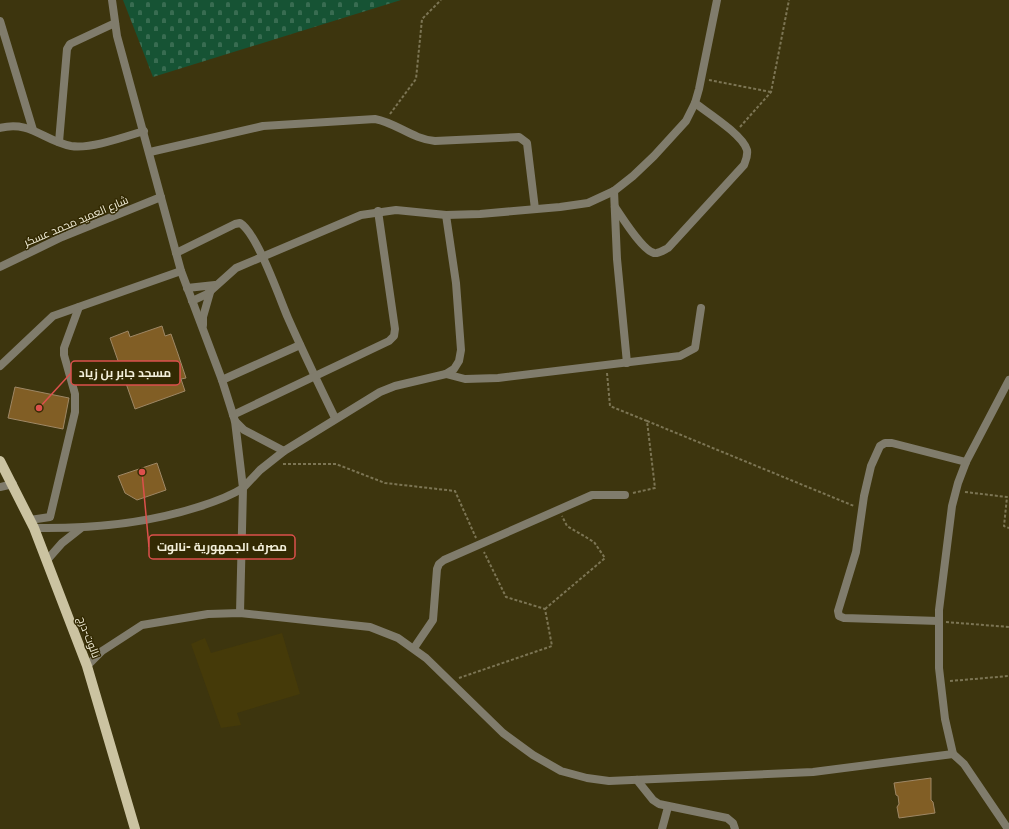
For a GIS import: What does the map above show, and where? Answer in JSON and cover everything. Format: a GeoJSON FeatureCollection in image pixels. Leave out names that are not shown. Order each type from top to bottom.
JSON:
{"type":"FeatureCollection","features":[{"type":"Feature","properties":{"kind":"main road","name":"نالوت-درج"},"geometry":{"type":"LineString","coordinates":[[0,462],[13,484],[32,524],[87,666],[134,829]]}},
{"type":"Feature","properties":{"kind":"street"},"geometry":{"type":"LineString","coordinates":[[112,0],[117,36],[150,152],[181,271],[222,380],[234,418],[243,488],[240,613]]}},
{"type":"Feature","properties":{"kind":"street"},"geometry":{"type":"LineString","coordinates":[[192,301],[203,297],[236,268],[361,215],[378,211],[415,210],[446,215],[535,210],[588,203],[614,192],[633,176],[686,121],[695,103],[717,0]]}},
{"type":"Feature","properties":{"kind":"street"},"geometry":{"type":"LineString","coordinates":[[0,21],[33,130]]}},
{"type":"Feature","properties":{"kind":"street"},"geometry":{"type":"LineString","coordinates":[[59,142],[67,49],[70,44],[115,23]]}},
{"type":"Feature","properties":{"kind":"street"},"geometry":{"type":"LineString","coordinates":[[615,207],[645,248],[653,253],[661,252],[668,248],[744,166],[747,157],[746,150],[741,140],[695,103]]}},
{"type":"Feature","properties":{"kind":"street"},"geometry":{"type":"LineString","coordinates":[[150,152],[263,126],[375,119],[385,121],[423,140],[435,141],[519,136],[527,143],[535,210]]}},
{"type":"Feature","properties":{"kind":"street"},"geometry":{"type":"LineString","coordinates":[[0,128],[8,126],[22,126],[71,146],[86,146],[144,132]]}},
{"type":"Feature","properties":{"kind":"street"},"geometry":{"type":"LineString","coordinates":[[614,192],[622,328],[627,363]]}},
{"type":"Feature","properties":{"kind":"street","name":"شارع العميد محمد عسكر"},"geometry":{"type":"LineString","coordinates":[[0,268],[62,237],[161,197]]}},
{"type":"Feature","properties":{"kind":"street"},"geometry":{"type":"LineString","coordinates":[[234,418],[389,341],[394,336],[395,329],[378,211]]}},
{"type":"Feature","properties":{"kind":"street"},"geometry":{"type":"LineString","coordinates":[[32,524],[81,528],[129,524],[184,511],[233,495],[243,488],[268,463],[284,451],[335,418],[380,392],[395,386],[446,374],[454,369],[459,361],[461,350],[456,283],[446,215]]}},
{"type":"Feature","properties":{"kind":"street"},"geometry":{"type":"LineString","coordinates":[[176,252],[240,223],[246,226],[262,256],[300,345],[335,418]]}},
{"type":"Feature","properties":{"kind":"street"},"geometry":{"type":"LineString","coordinates":[[0,366],[53,316],[181,271]]}},
{"type":"Feature","properties":{"kind":"street"},"geometry":{"type":"LineString","coordinates":[[187,288],[213,287]]}},
{"type":"Feature","properties":{"kind":"street"},"geometry":{"type":"LineString","coordinates":[[204,332],[203,317],[213,287]]}},
{"type":"Feature","properties":{"kind":"street"},"geometry":{"type":"LineString","coordinates":[[32,524],[50,516],[62,470],[76,404],[64,348],[79,307]]}},
{"type":"Feature","properties":{"kind":"street"},"geometry":{"type":"LineString","coordinates":[[446,374],[474,380],[680,356],[695,348],[697,343],[701,308]]}},
{"type":"Feature","properties":{"kind":"street"},"geometry":{"type":"LineString","coordinates":[[222,380],[300,345]]}},
{"type":"Feature","properties":{"kind":"street"},"geometry":{"type":"LineString","coordinates":[[1008,829],[964,764],[953,754],[945,719],[940,682],[939,621],[942,580],[952,506],[956,492],[966,462],[1009,380]]}},
{"type":"Feature","properties":{"kind":"street"},"geometry":{"type":"LineString","coordinates":[[234,418],[244,430],[284,451]]}},
{"type":"Feature","properties":{"kind":"street"},"geometry":{"type":"LineString","coordinates":[[939,621],[844,618],[839,616],[838,611],[856,552],[862,509],[871,466],[880,446],[885,443],[966,462]]}},
{"type":"Feature","properties":{"kind":"street"},"geometry":{"type":"LineString","coordinates":[[0,487],[13,484]]}},
{"type":"Feature","properties":{"kind":"street"},"geometry":{"type":"LineString","coordinates":[[414,648],[432,620],[439,564],[595,494],[625,495]]}},
{"type":"Feature","properties":{"kind":"street"},"geometry":{"type":"LineString","coordinates":[[47,560],[62,543],[81,528]]}},
{"type":"Feature","properties":{"kind":"street"},"geometry":{"type":"LineString","coordinates":[[87,666],[102,651],[142,625],[208,614],[240,613],[370,627],[398,638],[414,648],[503,733],[533,755],[561,771],[587,778],[609,781],[813,772],[953,754]]}},
{"type":"Feature","properties":{"kind":"street"},"geometry":{"type":"LineString","coordinates":[[637,780],[653,800],[668,807],[727,818],[733,823],[735,829]]}},
{"type":"Feature","properties":{"kind":"street"},"geometry":{"type":"LineString","coordinates":[[662,829],[668,807]]}},
{"type":"Feature","properties":{"kind":"path"},"geometry":{"type":"LineString","coordinates":[[385,121],[416,80],[422,19],[440,0]]}},
{"type":"Feature","properties":{"kind":"path"},"geometry":{"type":"LineString","coordinates":[[734,134],[771,92],[789,0]]}},
{"type":"Feature","properties":{"kind":"path"},"geometry":{"type":"LineString","coordinates":[[701,78],[771,92]]}},
{"type":"Feature","properties":{"kind":"path"},"geometry":{"type":"LineString","coordinates":[[607,365],[610,406],[862,509]]}},
{"type":"Feature","properties":{"kind":"path"},"geometry":{"type":"LineString","coordinates":[[625,495],[655,488],[647,421]]}},
{"type":"Feature","properties":{"kind":"path"},"geometry":{"type":"LineString","coordinates":[[268,463],[336,464],[385,483],[455,491],[506,597],[545,609]]}},
{"type":"Feature","properties":{"kind":"path"},"geometry":{"type":"LineString","coordinates":[[956,492],[1007,497],[1004,526],[1009,528]]}},
{"type":"Feature","properties":{"kind":"path"},"geometry":{"type":"LineString","coordinates":[[545,609],[605,558],[594,542],[567,526],[558,510]]}},
{"type":"Feature","properties":{"kind":"path"},"geometry":{"type":"LineString","coordinates":[[449,681],[552,646],[545,609]]}},
{"type":"Feature","properties":{"kind":"path"},"geometry":{"type":"LineString","coordinates":[[939,621],[1009,627]]}},
{"type":"Feature","properties":{"kind":"path"},"geometry":{"type":"LineString","coordinates":[[940,682],[1009,676]]}},
{"type":"Feature","properties":{"kind":"shaded area"},"geometry":{"type":"Polygon","coordinates":[[[282,633],[300,694],[237,713],[241,725],[221,728],[191,644],[205,638],[211,653],[282,633]]]}},
{"type":"Feature","properties":{"kind":"green space"},"geometry":{"type":"Polygon","coordinates":[[[123,0],[401,0],[153,77],[123,0]]]}},
{"type":"Feature","properties":{"kind":"building"},"geometry":{"type":"Polygon","coordinates":[[[162,326],[165,336],[171,334],[186,378],[181,379],[185,391],[135,409],[110,338],[128,331],[130,337],[162,326]]]}},
{"type":"Feature","properties":{"kind":"building"},"geometry":{"type":"Polygon","coordinates":[[[15,387],[69,398],[63,429],[8,418],[15,387]]]}},
{"type":"Feature","properties":{"kind":"building"},"geometry":{"type":"Polygon","coordinates":[[[157,463],[166,490],[137,500],[125,493],[118,476],[157,463]]]}},
{"type":"Feature","properties":{"kind":"building"},"geometry":{"type":"Polygon","coordinates":[[[931,778],[931,800],[933,802],[935,813],[899,818],[897,807],[899,804],[898,796],[896,795],[894,783],[931,778]]]}},
{"type":"Feature","properties":{"kind":"place","name":"مسجد جابر بن زياد"},"geometry":{"type":"Point","coordinates":[39,408]}},
{"type":"Feature","properties":{"kind":"place","name":"مصرف الجمهورية -نالوت"},"geometry":{"type":"Point","coordinates":[142,472]}}]}
